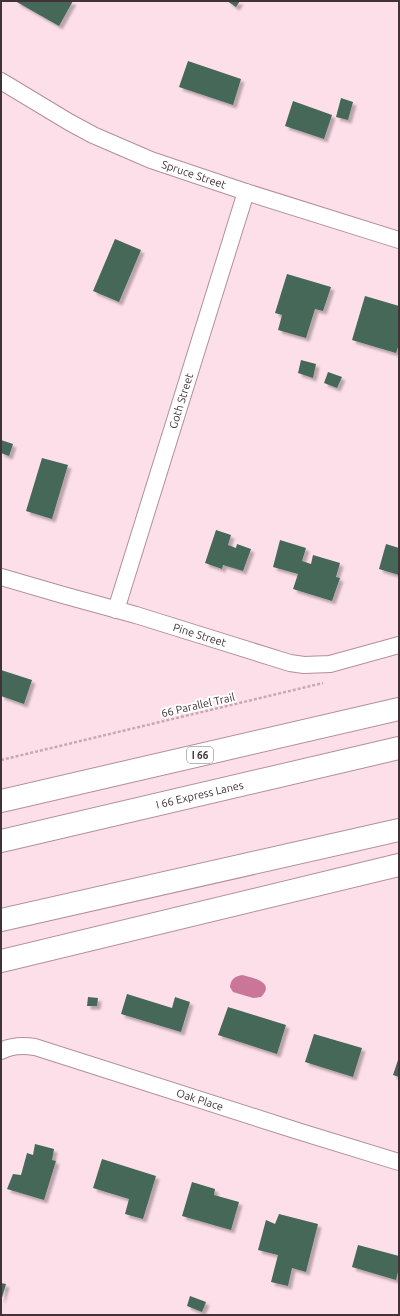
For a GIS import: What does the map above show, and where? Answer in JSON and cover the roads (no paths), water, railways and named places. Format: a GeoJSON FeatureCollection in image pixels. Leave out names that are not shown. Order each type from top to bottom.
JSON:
{"type":"FeatureCollection","features":[{"type":"Feature","properties":{"kind":"highway","name":"I 66"},"geometry":{"type":"LineString","coordinates":[[1,800],[399,709]]}},
{"type":"Feature","properties":{"kind":"highway","name":"I 66 Express Lanes"},"geometry":{"type":"LineString","coordinates":[[1,841],[399,748]]}},
{"type":"Feature","properties":{"kind":"highway"},"geometry":{"type":"LineString","coordinates":[[1,920],[399,830]]}},
{"type":"Feature","properties":{"kind":"highway"},"geometry":{"type":"LineString","coordinates":[[1,961],[399,866]]}},
{"type":"Feature","properties":{"kind":"street","name":"Spruce Street"},"geometry":{"type":"LineString","coordinates":[[1,81],[93,135],[151,160],[246,192],[399,240]]}},
{"type":"Feature","properties":{"kind":"street","name":"Goth Street"},"geometry":{"type":"LineString","coordinates":[[116,610],[246,192]]}},
{"type":"Feature","properties":{"kind":"street","name":"Pine Street"},"geometry":{"type":"LineString","coordinates":[[1,577],[136,615],[290,663],[304,665],[330,664],[399,645]]}},
{"type":"Feature","properties":{"kind":"street","name":"Oak Place"},"geometry":{"type":"LineString","coordinates":[[1,1051],[6,1048],[22,1045],[35,1047],[399,1162]]}}]}
